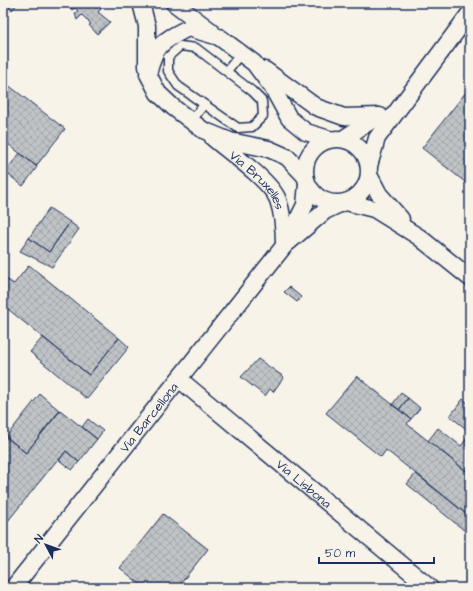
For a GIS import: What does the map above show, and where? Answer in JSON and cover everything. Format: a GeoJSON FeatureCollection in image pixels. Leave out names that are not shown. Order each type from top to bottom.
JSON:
{"type":"FeatureCollection","features":[{"type":"Feature","properties":{"kind":"street","name":"Via Bruxelles"},"geometry":{"type":"LineString","coordinates":[[141,3],[147,26],[146,51],[148,74],[158,94],[265,182],[278,198],[284,228],[284,246]]}},
{"type":"Feature","properties":{"kind":"street","name":"Via Bruxelles"},"geometry":{"type":"LineString","coordinates":[[174,3],[316,107],[344,117],[380,116]]}},
{"type":"Feature","properties":{"kind":"street"},"geometry":{"type":"LineString","coordinates":[[344,202],[355,198],[361,192],[369,171],[377,138],[402,102],[470,13]]}},
{"type":"Feature","properties":{"kind":"street","name":"Via Bruxelles"},"geometry":{"type":"LineString","coordinates":[[148,74],[154,53],[165,40],[188,28],[219,37]]}},
{"type":"Feature","properties":{"kind":"street","name":"Via Bruxelles"},"geometry":{"type":"LineString","coordinates":[[254,63],[272,87],[289,118],[306,132],[352,142],[360,148],[366,157],[369,171],[379,194],[419,237]]}},
{"type":"Feature","properties":{"kind":"street"},"geometry":{"type":"LineString","coordinates":[[306,180],[305,167],[308,157],[313,149],[380,116],[402,102]]}},
{"type":"Feature","properties":{"kind":"street","name":"Via Bruxelles"},"geometry":{"type":"LineString","coordinates":[[197,126],[230,141],[269,149],[287,157],[306,180],[313,193],[321,199],[331,202],[344,202],[374,209],[419,237],[470,278]]}},
{"type":"Feature","properties":{"kind":"street","name":"Via Barcellona"},"geometry":{"type":"LineString","coordinates":[[284,246],[304,205],[306,180]]}},
{"type":"Feature","properties":{"kind":"street","name":"Via Barcellona"},"geometry":{"type":"LineString","coordinates":[[13,588],[284,246],[325,210],[344,202]]}},
{"type":"Feature","properties":{"kind":"street","name":"Via Lisbona"},"geometry":{"type":"LineString","coordinates":[[179,379],[430,588]]}},
{"type":"Feature","properties":{"kind":"lane"},"geometry":{"type":"LineString","coordinates":[[180,46],[196,48],[252,91],[262,101],[263,116],[252,127],[238,128],[203,106],[178,86],[168,71],[168,57],[180,46]]}},
{"type":"Feature","properties":{"kind":"lane"},"geometry":{"type":"LineString","coordinates":[[227,71],[241,53]]}},
{"type":"Feature","properties":{"kind":"lane"},"geometry":{"type":"LineString","coordinates":[[197,126],[203,106]]}},
{"type":"Feature","properties":{"kind":"building"},"geometry":{"type":"Polygon","coordinates":[[[9,3],[18,3],[12,10],[7,6],[9,3]]]}},
{"type":"Feature","properties":{"kind":"building"},"geometry":{"type":"Polygon","coordinates":[[[66,3],[90,3],[94,7],[99,3],[101,9],[98,12],[110,22],[97,34],[89,25],[91,24],[82,15],[77,20],[75,13],[78,11],[75,8],[72,10],[66,3]]]}},
{"type":"Feature","properties":{"kind":"building"},"geometry":{"type":"Polygon","coordinates":[[[3,81],[65,129],[36,166],[3,140],[3,81]]]}},
{"type":"Feature","properties":{"kind":"building"},"geometry":{"type":"Polygon","coordinates":[[[470,87],[470,186],[422,148],[470,87]]]}},
{"type":"Feature","properties":{"kind":"building"},"geometry":{"type":"Polygon","coordinates":[[[20,153],[37,167],[23,186],[5,172],[20,153]]]}},
{"type":"Feature","properties":{"kind":"building"},"geometry":{"type":"Polygon","coordinates":[[[49,208],[70,222],[49,252],[29,238],[49,208]]]}},
{"type":"Feature","properties":{"kind":"building"},"geometry":{"type":"Polygon","coordinates":[[[70,222],[79,229],[52,267],[20,251],[29,238],[49,252],[70,222]]]}},
{"type":"Feature","properties":{"kind":"building"},"geometry":{"type":"Polygon","coordinates":[[[29,265],[119,338],[89,375],[3,305],[3,277],[14,284],[29,265]]]}},
{"type":"Feature","properties":{"kind":"building"},"geometry":{"type":"Polygon","coordinates":[[[289,287],[301,297],[297,302],[284,292],[289,287]]]}},
{"type":"Feature","properties":{"kind":"building"},"geometry":{"type":"Polygon","coordinates":[[[43,337],[89,375],[119,338],[129,347],[87,399],[30,352],[43,337]]]}},
{"type":"Feature","properties":{"kind":"building"},"geometry":{"type":"Polygon","coordinates":[[[258,359],[284,377],[273,392],[270,389],[265,396],[241,377],[258,359]]]}},
{"type":"Feature","properties":{"kind":"building"},"geometry":{"type":"Polygon","coordinates":[[[357,376],[411,419],[407,424],[470,474],[470,517],[386,450],[381,457],[326,413],[357,376]]]}},
{"type":"Feature","properties":{"kind":"building"},"geometry":{"type":"Polygon","coordinates":[[[401,393],[408,398],[399,410],[392,405],[401,393]]]}},
{"type":"Feature","properties":{"kind":"building"},"geometry":{"type":"Polygon","coordinates":[[[40,394],[60,411],[26,453],[6,437],[40,394]]]}},
{"type":"Feature","properties":{"kind":"building"},"geometry":{"type":"Polygon","coordinates":[[[408,398],[420,408],[411,419],[399,410],[408,398]]]}},
{"type":"Feature","properties":{"kind":"building"},"geometry":{"type":"Polygon","coordinates":[[[463,399],[470,405],[470,432],[450,416],[463,399]]]}},
{"type":"Feature","properties":{"kind":"building"},"geometry":{"type":"Polygon","coordinates":[[[60,410],[97,439],[79,462],[66,451],[3,527],[3,442],[7,437],[26,453],[60,410]]]}},
{"type":"Feature","properties":{"kind":"building"},"geometry":{"type":"Polygon","coordinates":[[[88,419],[103,431],[97,439],[82,427],[88,419]]]}},
{"type":"Feature","properties":{"kind":"building"},"geometry":{"type":"Polygon","coordinates":[[[438,428],[461,446],[470,434],[470,474],[428,441],[438,428]]]}},
{"type":"Feature","properties":{"kind":"building"},"geometry":{"type":"Polygon","coordinates":[[[66,451],[79,462],[72,470],[59,460],[66,451]]]}},
{"type":"Feature","properties":{"kind":"building"},"geometry":{"type":"Polygon","coordinates":[[[416,473],[470,517],[470,535],[407,484],[416,473]]]}},
{"type":"Feature","properties":{"kind":"building"},"geometry":{"type":"Polygon","coordinates":[[[163,514],[208,549],[177,588],[145,588],[120,568],[163,514]]]}}]}
